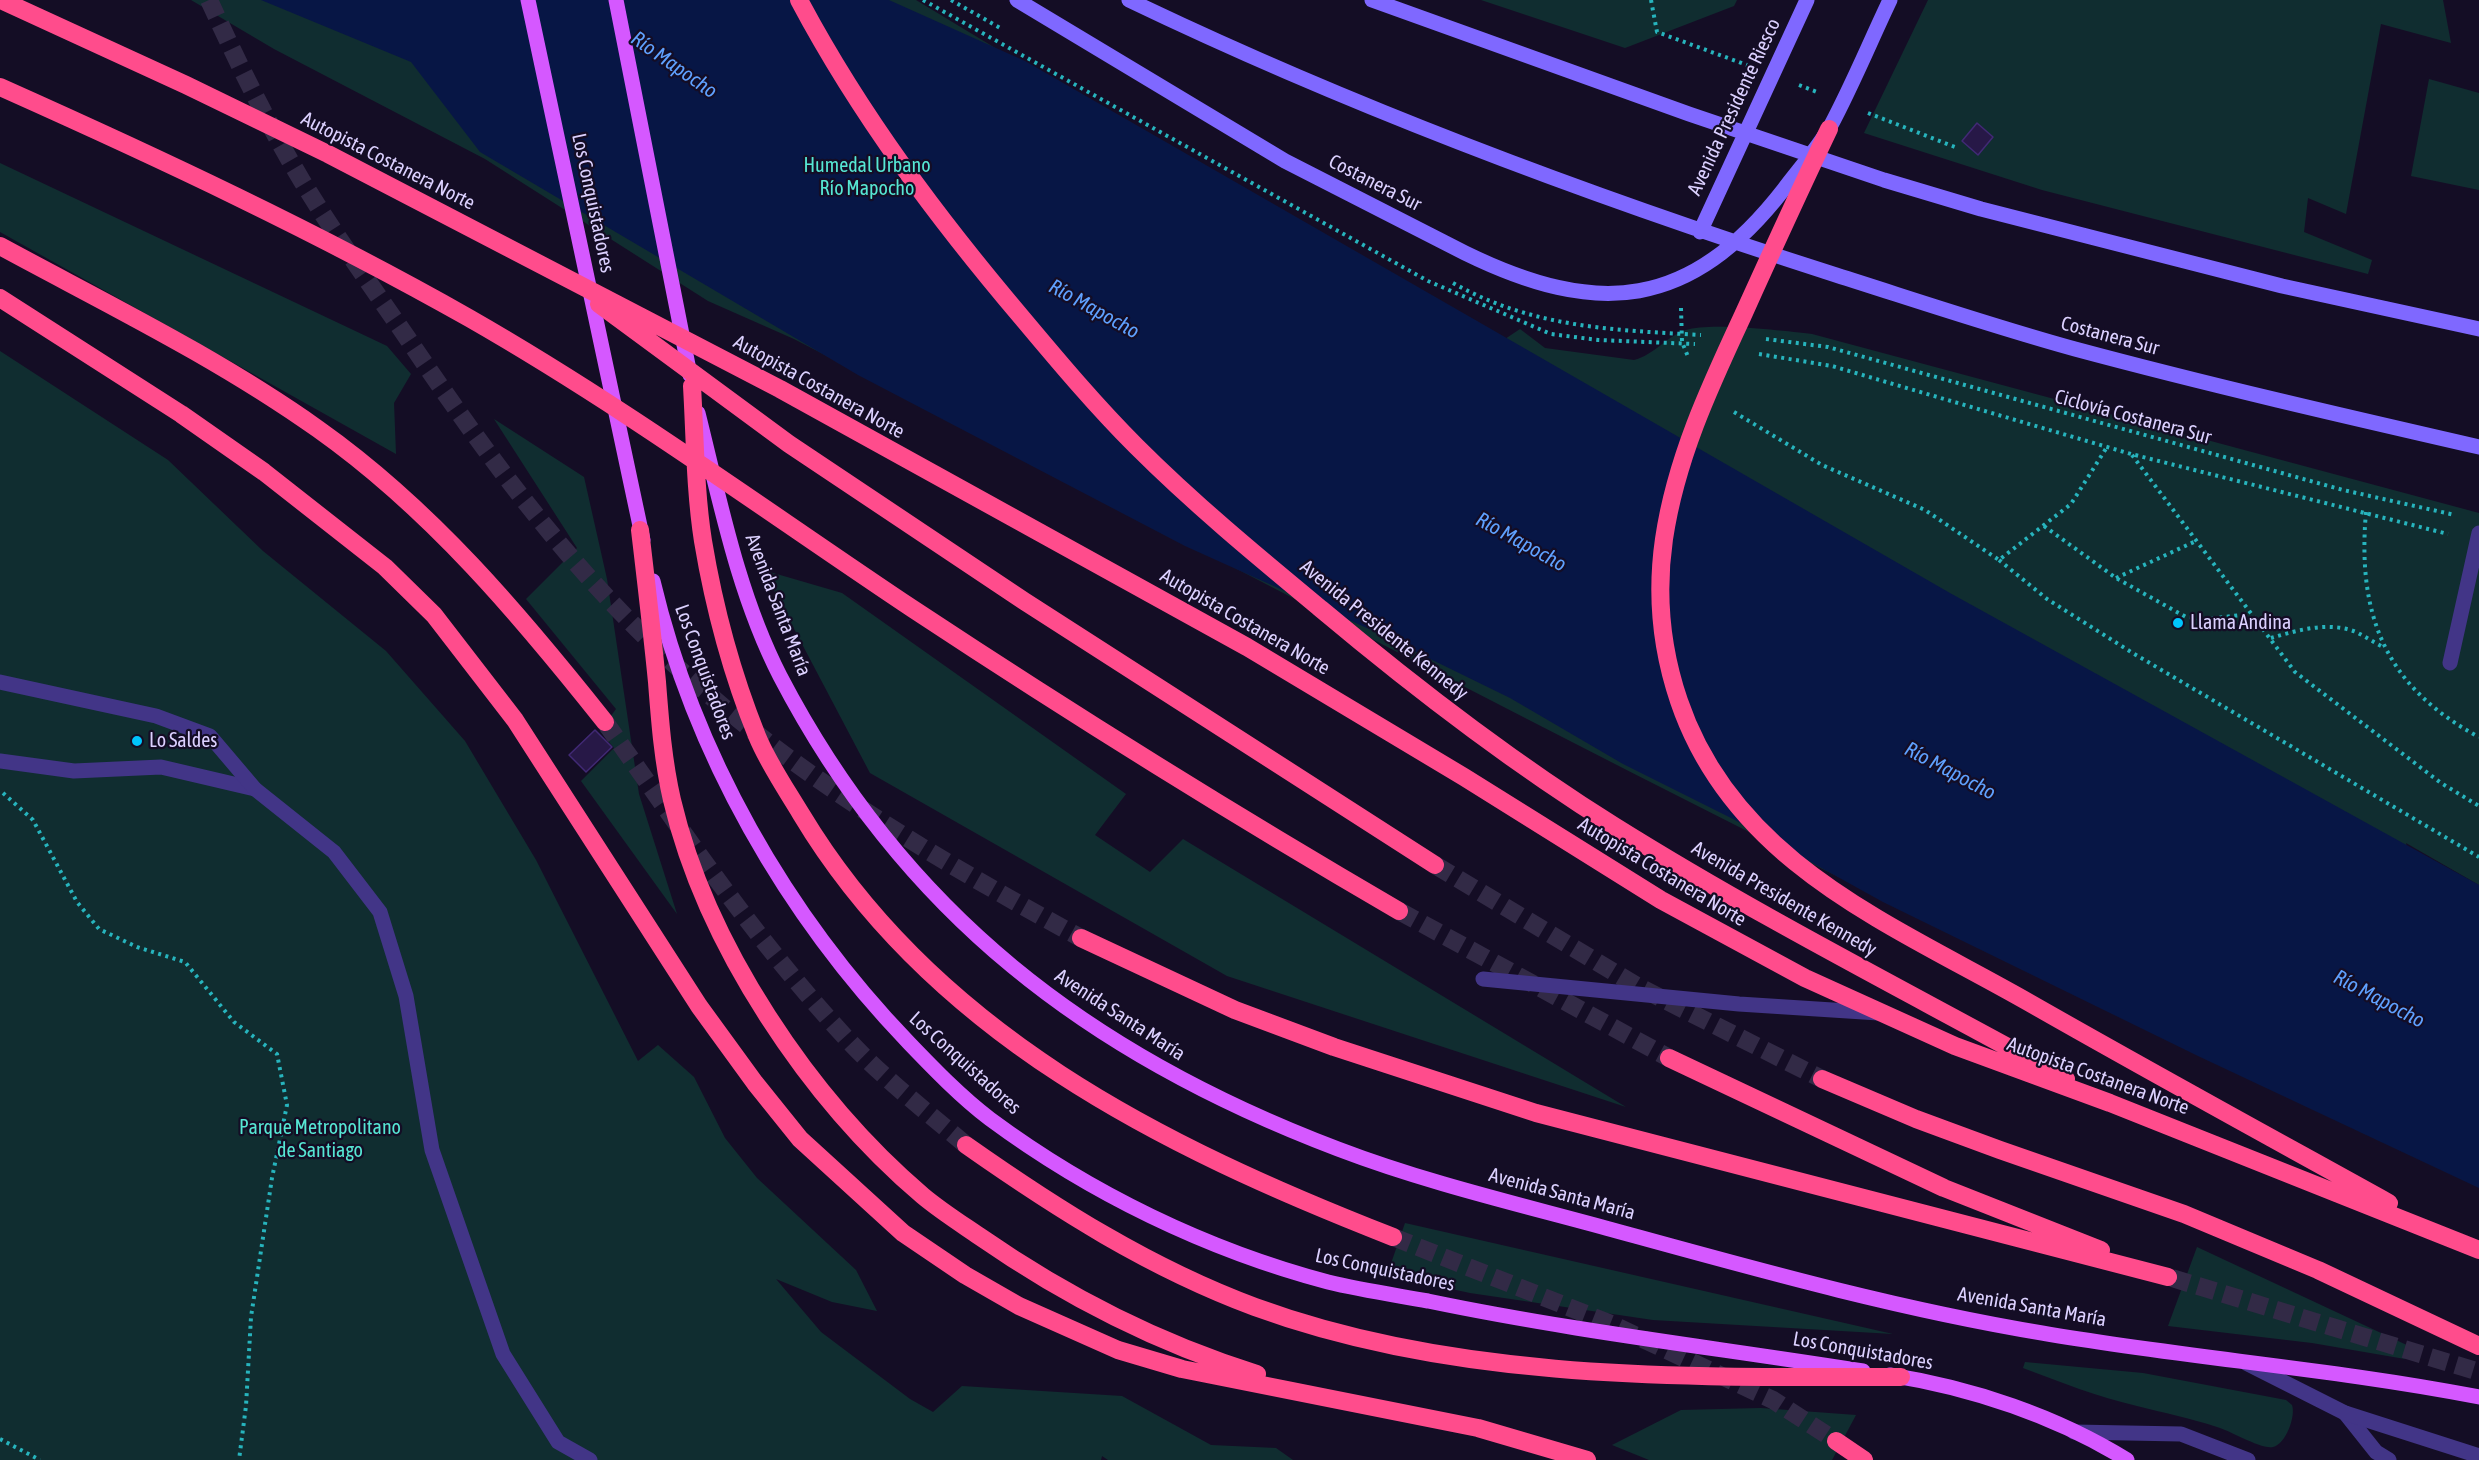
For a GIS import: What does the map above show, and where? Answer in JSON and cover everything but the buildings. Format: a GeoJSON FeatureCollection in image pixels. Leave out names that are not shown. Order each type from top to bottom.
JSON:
{"type":"FeatureCollection","features":[{"type":"Feature","properties":{"kind":"highway","name":"Autopista Costanera Norte"},"geometry":{"type":"LineString","coordinates":[[1,0],[287,134],[780,389],[1247,647],[1464,777],[1661,900],[1743,946],[1879,1013],[1954,1046],[2110,1102],[2479,1250]]}},
{"type":"Feature","properties":{"kind":"highway","name":"Avenida Presidente Kennedy"},"geometry":{"type":"LineString","coordinates":[[799,0],[874,123],[933,208],[1063,367],[1142,452],[1222,527],[1396,672],[1496,748],[1611,824],[1828,953],[2110,1102]]}},
{"type":"Feature","properties":{"kind":"highway"},"geometry":{"type":"LineString","coordinates":[[0,87],[221,188],[469,318],[641,424],[916,611],[1182,782],[1399,911]]}},
{"type":"Feature","properties":{"kind":"highway"},"geometry":{"type":"LineString","coordinates":[[1829,129],[1706,394],[1684,453],[1664,540],[1659,589],[1662,633],[1674,686],[1688,729],[1706,765],[1726,794],[1752,824],[1783,854],[1877,920],[2453,1239]]}},
{"type":"Feature","properties":{"kind":"highway"},"geometry":{"type":"LineString","coordinates":[[0,246],[258,387],[320,430],[374,473],[475,565],[528,624],[605,722]]}},
{"type":"Feature","properties":{"kind":"highway"},"geometry":{"type":"LineString","coordinates":[[551,269],[789,444],[1033,607],[1436,865]]}},
{"type":"Feature","properties":{"kind":"highway"},"geometry":{"type":"LineString","coordinates":[[0,298],[181,414],[264,472],[385,567],[434,615],[515,720],[699,1006],[754,1083],[800,1139],[903,1233],[965,1275],[1019,1306],[1118,1350],[1182,1369],[1478,1428],[1587,1460]]}},
{"type":"Feature","properties":{"kind":"highway"},"geometry":{"type":"LineString","coordinates":[[692,386],[703,538],[713,595],[735,677],[759,741],[825,853],[901,946],[951,994],[1005,1036],[1122,1113],[1212,1161],[1284,1195],[1393,1237]]}},
{"type":"Feature","properties":{"kind":"highway"},"geometry":{"type":"LineString","coordinates":[[640,530],[666,766],[673,802],[692,863],[718,926],[748,984],[789,1047],[825,1092],[877,1152],[925,1198],[1020,1264],[1091,1306],[1180,1345],[1252,1372],[1351,1401]]}},
{"type":"Feature","properties":{"kind":"highway"},"geometry":{"type":"LineString","coordinates":[[1081,938],[1235,1010],[1334,1047],[1525,1109],[1643,1142],[2170,1277],[1934,1184],[1669,1058]]}},
{"type":"Feature","properties":{"kind":"highway"},"geometry":{"type":"LineString","coordinates":[[1822,1079],[1916,1119],[2184,1214],[2318,1269],[2479,1346]]}},
{"type":"Feature","properties":{"kind":"highway"},"geometry":{"type":"LineString","coordinates":[[966,1145],[1091,1229],[1146,1259],[1254,1306],[1323,1329],[1379,1343],[1459,1357],[1656,1374],[1901,1377]]}},
{"type":"Feature","properties":{"kind":"highway"},"geometry":{"type":"LineString","coordinates":[[1836,1441],[1864,1460]]}},
{"type":"Feature","properties":{"kind":"main road","name":"Los Conquistadores"},"geometry":{"type":"LineString","coordinates":[[528,0],[640,530],[663,618],[684,683],[714,757],[750,828],[791,897],[834,957],[880,1014],[932,1067],[987,1117],[1082,1179],[1142,1212],[1235,1252],[1328,1282],[1527,1321],[1901,1377],[1991,1399],[2074,1432],[2127,1460]]}},
{"type":"Feature","properties":{"kind":"main road","name":"Avenida Santa María"},"geometry":{"type":"LineString","coordinates":[[616,0],[692,386],[731,547],[777,671],[831,764],[869,819],[944,904],[1056,1003],[1156,1067],[1227,1102],[1343,1151],[1474,1191],[1771,1273],[2040,1333],[2356,1376],[2479,1397]]}},
{"type":"Feature","properties":{"kind":"main road","name":"Costanera Sur"},"geometry":{"type":"LineString","coordinates":[[1017,0],[1285,161],[1465,253],[1510,273],[1569,291],[1613,294],[1657,288],[1698,270],[1736,244],[1769,208],[1829,129]]}},
{"type":"Feature","properties":{"kind":"main road","name":"Costanera Sur"},"geometry":{"type":"LineString","coordinates":[[1129,0],[1297,77],[1450,140],[1700,232],[2071,348],[2210,384],[2479,447]]}},
{"type":"Feature","properties":{"kind":"main road"},"geometry":{"type":"LineString","coordinates":[[1372,0],[1744,133],[1884,180],[1981,209],[2282,286],[2479,329]]}},
{"type":"Feature","properties":{"kind":"main road","name":"Avenida Presidente Riesco"},"geometry":{"type":"LineString","coordinates":[[1700,232],[1807,0]]}},
{"type":"Feature","properties":{"kind":"main road"},"geometry":{"type":"LineString","coordinates":[[1829,129],[1890,0]]}},
{"type":"Feature","properties":{"kind":"street"},"geometry":{"type":"LineString","coordinates":[[2450,663],[2478,537]]}},
{"type":"Feature","properties":{"kind":"street"},"geometry":{"type":"LineString","coordinates":[[0,682],[156,716],[210,736],[255,789],[334,852],[380,912],[406,996],[432,1150],[503,1354],[558,1442],[590,1460]]}},
{"type":"Feature","properties":{"kind":"street"},"geometry":{"type":"LineString","coordinates":[[0,761],[74,771],[161,767],[255,789]]}},
{"type":"Feature","properties":{"kind":"street"},"geometry":{"type":"LineString","coordinates":[[1484,979],[1739,1004],[1879,1013]]}},
{"type":"Feature","properties":{"kind":"street","name":"Avenida Santa María"},"geometry":{"type":"LineString","coordinates":[[2242,1361],[2345,1413],[2479,1456]]}},
{"type":"Feature","properties":{"kind":"street"},"geometry":{"type":"LineString","coordinates":[[2345,1413],[2379,1457]]}},
{"type":"Feature","properties":{"kind":"street"},"geometry":{"type":"LineString","coordinates":[[2074,1432],[2181,1434],[2248,1460]]}},
{"type":"Feature","properties":{"kind":"path"},"geometry":{"type":"LineString","coordinates":[[1651,0],[1657,32],[1772,74]]}},
{"type":"Feature","properties":{"kind":"path","name":"Ciclovía Costanera Sur"},"geometry":{"type":"LineString","coordinates":[[1780,340],[1828,346],[2331,487],[2456,515]]}},
{"type":"Feature","properties":{"kind":"path"},"geometry":{"type":"LineString","coordinates":[[1690,361],[1682,342],[1705,346]]}},
{"type":"Feature","properties":{"kind":"path"},"geometry":{"type":"LineString","coordinates":[[1751,353],[1832,366],[2131,454],[2478,537]]}},
{"type":"Feature","properties":{"kind":"path"},"geometry":{"type":"LineString","coordinates":[[1731,409],[1821,465],[1925,510],[2000,560],[2047,599],[2131,652],[2479,857]]}},
{"type":"Feature","properties":{"kind":"path"},"geometry":{"type":"LineString","coordinates":[[2000,560],[2071,504],[2107,447]]}},
{"type":"Feature","properties":{"kind":"path"},"geometry":{"type":"LineString","coordinates":[[2131,454],[2249,614],[2271,638],[2295,672],[2441,783],[2479,806]]}},
{"type":"Feature","properties":{"kind":"path"},"geometry":{"type":"LineString","coordinates":[[2366,512],[2363,557],[2365,584],[2374,619],[2386,648],[2399,671],[2422,699],[2479,737]]}},
{"type":"Feature","properties":{"kind":"path"},"geometry":{"type":"LineString","coordinates":[[2044,526],[2116,578],[2186,617],[2208,619],[2249,614]]}},
{"type":"Feature","properties":{"kind":"path"},"geometry":{"type":"LineString","coordinates":[[2116,578],[2196,541]]}},
{"type":"Feature","properties":{"kind":"path"},"geometry":{"type":"LineString","coordinates":[[2271,638],[2307,628],[2339,628],[2356,633],[2386,648]]}},
{"type":"Feature","properties":{"kind":"path"},"geometry":{"type":"LineString","coordinates":[[0,790],[33,819],[77,902],[99,929],[137,947],[185,962],[234,1022],[278,1054],[287,1105],[251,1317],[246,1406],[239,1460]]}},
{"type":"Feature","properties":{"kind":"path"},"geometry":{"type":"LineString","coordinates":[[0,1439],[40,1460]]}},
{"type":"Feature","properties":{"kind":"green space","name":"Humedal Urbano Río Mapocho"},"geometry":{"type":"Polygon","coordinates":[[[191,0],[916,0],[1096,109],[1692,446],[1505,339],[1520,329],[1545,348],[1634,360],[1648,354],[1679,333],[1697,328],[1748,328],[1812,334],[2479,513],[2479,885],[2406,843],[2479,1187],[2266,1087],[1842,879],[1422,665],[794,339],[708,301],[485,159],[274,49],[191,0]]]}},
{"type":"Feature","properties":{"kind":"green space"},"geometry":{"type":"Polygon","coordinates":[[[1481,0],[1737,0],[1734,6],[1625,48],[1481,0]]]}},
{"type":"Feature","properties":{"kind":"green space"},"geometry":{"type":"Polygon","coordinates":[[[1928,0],[2443,0],[2451,43],[2381,24],[2346,214],[2308,198],[2304,232],[2372,260],[2368,274],[2042,190],[1864,133],[1928,0]]]}},
{"type":"Feature","properties":{"kind":"green space"},"geometry":{"type":"Polygon","coordinates":[[[2429,79],[2479,93],[2479,190],[2411,176],[2429,79]]]}},
{"type":"Feature","properties":{"kind":"green space"},"geometry":{"type":"Polygon","coordinates":[[[0,163],[387,346],[411,374],[394,403],[396,454],[0,232],[0,163]]]}},
{"type":"Feature","properties":{"kind":"green space","name":"Parque Metropolitano de Santiago"},"geometry":{"type":"Polygon","coordinates":[[[0,351],[168,460],[263,551],[386,651],[465,741],[536,860],[638,1061],[658,1045],[694,1077],[725,1138],[757,1178],[856,1270],[877,1311],[832,1302],[776,1279],[821,1332],[910,1399],[933,1412],[962,1386],[1122,1396],[1211,1445],[1276,1448],[1293,1460],[1108,1460],[1102,1456],[1101,1460],[0,1460],[0,351]]]}},
{"type":"Feature","properties":{"kind":"green space"},"geometry":{"type":"Polygon","coordinates":[[[494,419],[584,477],[607,579],[639,794],[677,914],[581,781],[614,748],[600,731],[616,709],[526,599],[577,548],[494,419]]]}},
{"type":"Feature","properties":{"kind":"green space"},"geometry":{"type":"Polygon","coordinates":[[[763,570],[842,593],[1126,794],[1095,835],[1150,872],[1183,839],[1626,1107],[1227,976],[870,773],[763,570]]]}},
{"type":"Feature","properties":{"kind":"green space"},"geometry":{"type":"Polygon","coordinates":[[[1405,1223],[1893,1334],[1653,1320],[1470,1293],[1387,1275],[1405,1223]]]}},
{"type":"Feature","properties":{"kind":"green space"},"geometry":{"type":"Polygon","coordinates":[[[2197,1247],[2411,1347],[2405,1359],[2312,1343],[2168,1326],[2197,1247]]]}},
{"type":"Feature","properties":{"kind":"green space"},"geometry":{"type":"Polygon","coordinates":[[[2025,1362],[2143,1373],[2286,1400],[2292,1405],[2293,1416],[2282,1441],[2278,1445],[2268,1447],[2207,1424],[2079,1389],[2023,1368],[2025,1362]]]}},
{"type":"Feature","properties":{"kind":"green space"},"geometry":{"type":"Polygon","coordinates":[[[1761,1408],[1856,1415],[1832,1460],[1649,1460],[1612,1445],[1681,1410],[1761,1408]]]}},
{"type":"Feature","properties":{"kind":"water","name":"Humedal Urbano Río Mapocho"},"geometry":{"type":"Polygon","coordinates":[[[261,0],[889,0],[1025,61],[1950,593],[2479,885],[2479,1188],[2198,1056],[1883,902],[1733,819],[1623,764],[1510,698],[1369,629],[1185,546],[858,375],[480,152],[411,62],[261,0]]]}},
{"type":"Feature","properties":{"kind":"tunnel"},"geometry":{"type":"LineString","coordinates":[[209,0],[277,137],[341,241],[475,435],[583,571],[664,655],[708,694],[796,763],[841,795],[935,855],[1081,938]]}},
{"type":"Feature","properties":{"kind":"tunnel"},"geometry":{"type":"LineString","coordinates":[[605,722],[721,885],[814,1002],[875,1067],[966,1145]]}},
{"type":"Feature","properties":{"kind":"tunnel"},"geometry":{"type":"LineString","coordinates":[[1435,865],[1637,986],[1822,1079]]}},
{"type":"Feature","properties":{"kind":"tunnel"},"geometry":{"type":"LineString","coordinates":[[1399,911],[1669,1058]]}},
{"type":"Feature","properties":{"kind":"tunnel"},"geometry":{"type":"LineString","coordinates":[[1393,1237],[1611,1324],[1773,1400],[1836,1441]]}},
{"type":"Feature","properties":{"kind":"tunnel"},"geometry":{"type":"LineString","coordinates":[[2172,1278],[2479,1372]]}},
{"type":"Feature","properties":{"kind":"place","name":"Llama Andina"},"geometry":{"type":"Point","coordinates":[2178,623]}},
{"type":"Feature","properties":{"kind":"place","name":"Lo Saldes"},"geometry":{"type":"Point","coordinates":[137,741]}},
{"type":"Feature","properties":{"kind":"water label","name":"Río Mapocho"},"geometry":{"type":"Point","coordinates":[674,65]}},
{"type":"Feature","properties":{"kind":"water label","name":"Río Mapocho"},"geometry":{"type":"Point","coordinates":[1094,309]}},
{"type":"Feature","properties":{"kind":"water label","name":"Río Mapocho"},"geometry":{"type":"Point","coordinates":[1521,542]}},
{"type":"Feature","properties":{"kind":"water label","name":"Río Mapocho"},"geometry":{"type":"Point","coordinates":[1950,771]}},
{"type":"Feature","properties":{"kind":"water label","name":"Río Mapocho"},"geometry":{"type":"Point","coordinates":[2379,999]}}]}
